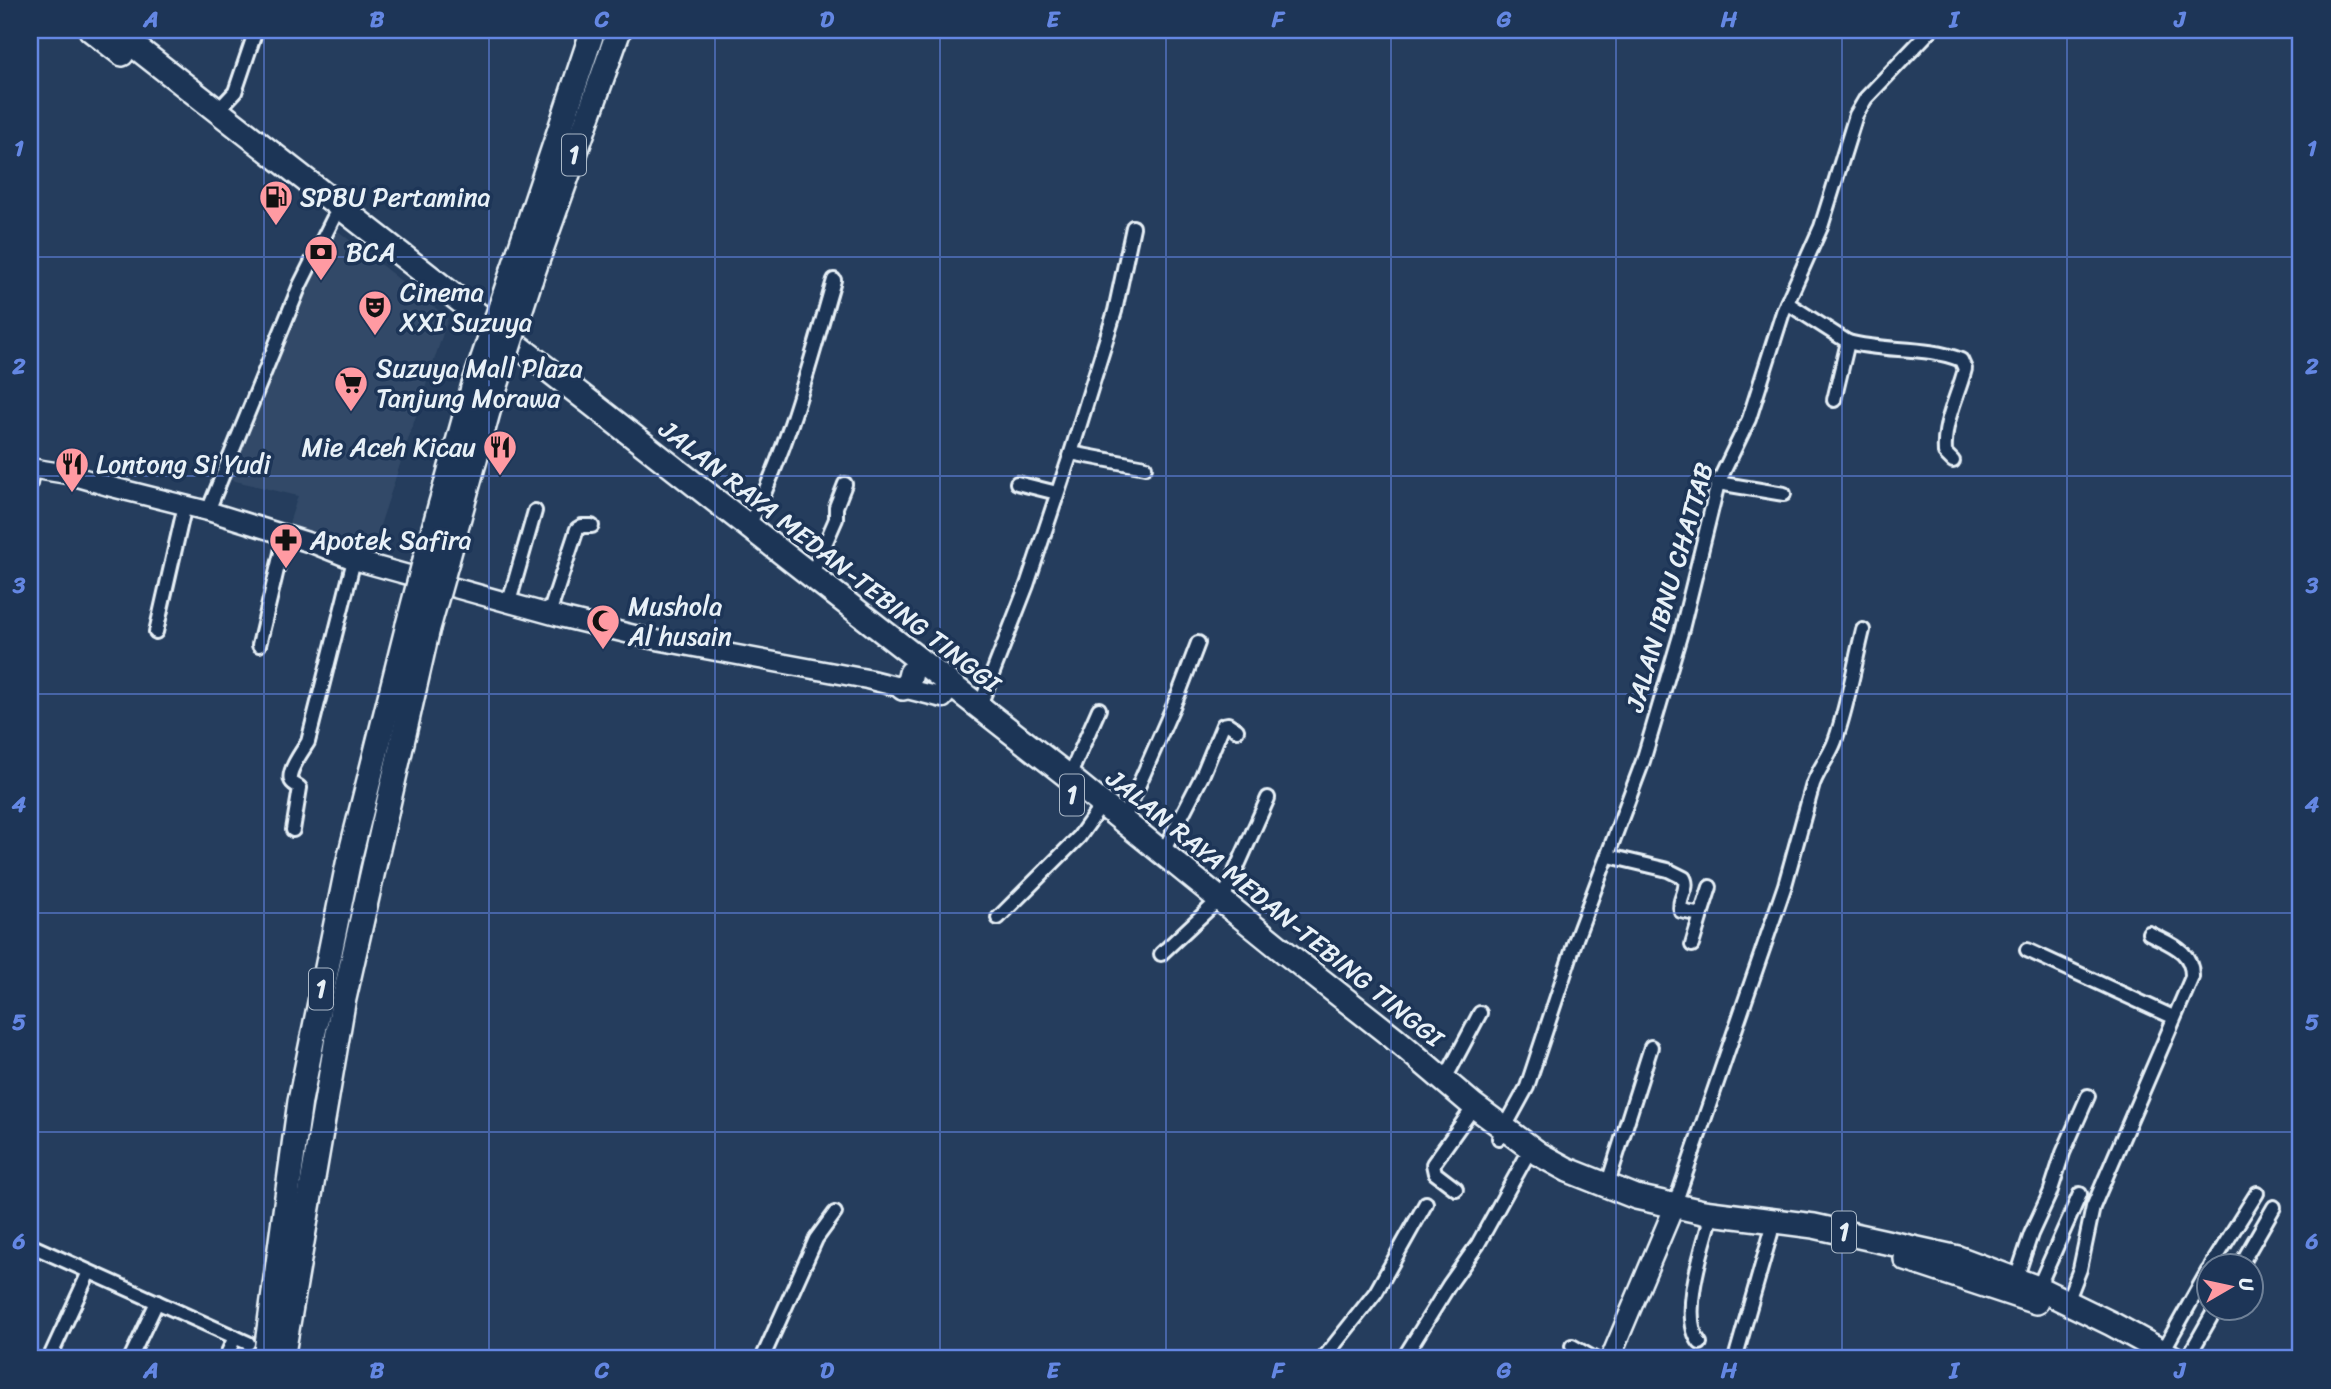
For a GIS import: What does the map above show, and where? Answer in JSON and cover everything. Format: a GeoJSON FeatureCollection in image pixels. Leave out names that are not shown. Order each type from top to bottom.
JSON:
{"type":"FeatureCollection","features":[{"type":"Feature","properties":{"kind":"highway","name":"JALAN RAYA MEDAN-TEBING TINGGI"},"geometry":{"type":"LineString","coordinates":[[91,30],[528,366],[907,680],[947,692],[979,708],[1069,777],[1163,852],[1216,904],[1403,1066],[1468,1115],[1567,1170],[1671,1212],[1709,1225],[1867,1250],[1915,1262],[2068,1314],[2135,1348],[2164,1357]]}},
{"type":"Feature","properties":{"kind":"highway","name":"JALAN RAYA MEDAN-TEBING TINGGI"},"geometry":{"type":"LineString","coordinates":[[114,30],[811,576],[947,692],[977,721],[1444,1081],[1525,1159],[1548,1174],[1605,1200],[1671,1212],[1814,1226],[1958,1258],[2038,1288],[2164,1357]]}},
{"type":"Feature","properties":{"kind":"highway","name":"1"},"geometry":{"type":"LineString","coordinates":[[265,1359],[300,1101],[348,864],[482,395],[521,276],[593,30]]}},
{"type":"Feature","properties":{"kind":"highway","name":"1"},"geometry":{"type":"LineString","coordinates":[[521,276],[619,30]]}},
{"type":"Feature","properties":{"kind":"highway","name":"1"},"geometry":{"type":"LineString","coordinates":[[282,1359],[343,1003],[418,626]]}},
{"type":"Feature","properties":{"kind":"main road"},"geometry":{"type":"LineString","coordinates":[[31,473],[67,474],[208,510],[354,559],[550,614],[652,639],[907,680]]}},
{"type":"Feature","properties":{"kind":"main road"},"geometry":{"type":"LineString","coordinates":[[1610,1359],[1671,1212]]}},
{"type":"Feature","properties":{"kind":"street"},"geometry":{"type":"LineString","coordinates":[[218,110],[235,92],[256,30]]}},
{"type":"Feature","properties":{"kind":"street","name":"JALAN IBNU CHATTAB"},"geometry":{"type":"LineString","coordinates":[[1502,1134],[1527,1087],[1576,939],[1643,761],[1678,641],[1718,483],[1749,419],[1787,303],[1821,227],[1856,115],[1866,99],[1931,30]]}},
{"type":"Feature","properties":{"kind":"street"},"geometry":{"type":"LineString","coordinates":[[208,510],[300,285],[334,217]]}},
{"type":"Feature","properties":{"kind":"street"},"geometry":{"type":"LineString","coordinates":[[979,708],[1027,585],[1071,453],[1115,311],[1133,227]]}},
{"type":"Feature","properties":{"kind":"street"},"geometry":{"type":"LineString","coordinates":[[748,527],[765,495],[778,461],[834,280]]}},
{"type":"Feature","properties":{"kind":"street"},"geometry":{"type":"LineString","coordinates":[[1787,303],[1848,342],[1866,347],[1941,355],[1961,360],[1965,369],[1955,404],[1947,419],[1945,441],[1945,453],[1953,461]]}},
{"type":"Feature","properties":{"kind":"street"},"geometry":{"type":"LineString","coordinates":[[1834,400],[1848,342]]}},
{"type":"Feature","properties":{"kind":"street"},"geometry":{"type":"LineString","coordinates":[[1071,453],[1145,467]]}},
{"type":"Feature","properties":{"kind":"street"},"geometry":{"type":"LineString","coordinates":[[1726,464],[1733,470],[1739,486]]}},
{"type":"Feature","properties":{"kind":"street"},"geometry":{"type":"LineString","coordinates":[[1017,483],[1057,493]]}},
{"type":"Feature","properties":{"kind":"street"},"geometry":{"type":"LineString","coordinates":[[1718,483],[1784,494]]}},
{"type":"Feature","properties":{"kind":"street"},"geometry":{"type":"LineString","coordinates":[[811,576],[836,519],[836,507],[845,484]]}},
{"type":"Feature","properties":{"kind":"street"},"geometry":{"type":"LineString","coordinates":[[156,632],[185,505]]}},
{"type":"Feature","properties":{"kind":"street"},"geometry":{"type":"LineString","coordinates":[[509,602],[536,511]]}},
{"type":"Feature","properties":{"kind":"street"},"geometry":{"type":"LineString","coordinates":[[550,614],[578,529],[592,526]]}},
{"type":"Feature","properties":{"kind":"street"},"geometry":{"type":"LineString","coordinates":[[259,645],[285,536]]}},
{"type":"Feature","properties":{"kind":"street"},"geometry":{"type":"LineString","coordinates":[[293,830],[300,788],[291,782],[290,778],[307,742],[354,559]]}},
{"type":"Feature","properties":{"kind":"street"},"geometry":{"type":"LineString","coordinates":[[1671,1212],[1785,885],[1813,784],[1836,738],[1863,630]]}},
{"type":"Feature","properties":{"kind":"street"},"geometry":{"type":"LineString","coordinates":[[1123,821],[1198,643]]}},
{"type":"Feature","properties":{"kind":"street"},"geometry":{"type":"LineString","coordinates":[[1069,777],[1099,709]]}},
{"type":"Feature","properties":{"kind":"street"},"geometry":{"type":"LineString","coordinates":[[1163,852],[1202,776],[1223,726],[1228,724],[1237,730]]}},
{"type":"Feature","properties":{"kind":"street"},"geometry":{"type":"LineString","coordinates":[[1161,954],[1216,904],[1268,798]]}},
{"type":"Feature","properties":{"kind":"street"},"geometry":{"type":"LineString","coordinates":[[998,918],[1079,836],[1096,813]]}},
{"type":"Feature","properties":{"kind":"street"},"geometry":{"type":"LineString","coordinates":[[1609,856],[1668,870],[1684,878],[1687,881],[1680,903],[1681,911],[1701,915]]}},
{"type":"Feature","properties":{"kind":"street"},"geometry":{"type":"LineString","coordinates":[[1692,945],[1710,887]]}},
{"type":"Feature","properties":{"kind":"street"},"geometry":{"type":"LineString","coordinates":[[2067,1302],[2080,1269],[2092,1207],[2192,977],[2191,964],[2183,951],[2149,933]]}},
{"type":"Feature","properties":{"kind":"street"},"geometry":{"type":"LineString","coordinates":[[2027,950],[2173,1017]]}},
{"type":"Feature","properties":{"kind":"street"},"geometry":{"type":"LineString","coordinates":[[1444,1081],[1480,1013]]}},
{"type":"Feature","properties":{"kind":"street"},"geometry":{"type":"LineString","coordinates":[[1607,1186],[1651,1047]]}},
{"type":"Feature","properties":{"kind":"street"},"geometry":{"type":"LineString","coordinates":[[2016,1279],[2031,1234],[2088,1096]]}},
{"type":"Feature","properties":{"kind":"street"},"geometry":{"type":"LineString","coordinates":[[1456,1189],[1435,1173],[1433,1164],[1468,1115]]}},
{"type":"Feature","properties":{"kind":"street"},"geometry":{"type":"LineString","coordinates":[[1403,1359],[1478,1244],[1525,1159]]}},
{"type":"Feature","properties":{"kind":"street"},"geometry":{"type":"LineString","coordinates":[[2220,1252],[2257,1193]]}},
{"type":"Feature","properties":{"kind":"street"},"geometry":{"type":"LineString","coordinates":[[2038,1288],[2080,1194]]}},
{"type":"Feature","properties":{"kind":"street"},"geometry":{"type":"LineString","coordinates":[[1323,1359],[1376,1292],[1426,1203]]}},
{"type":"Feature","properties":{"kind":"street"},"geometry":{"type":"LineString","coordinates":[[2248,1252],[2274,1207]]}},
{"type":"Feature","properties":{"kind":"street"},"geometry":{"type":"LineString","coordinates":[[762,1359],[816,1239],[835,1213]]}},
{"type":"Feature","properties":{"kind":"street"},"geometry":{"type":"LineString","coordinates":[[1700,1343],[1693,1329],[1693,1303],[1697,1268],[1709,1225]]}},
{"type":"Feature","properties":{"kind":"street"},"geometry":{"type":"LineString","coordinates":[[1735,1359],[1771,1233]]}},
{"type":"Feature","properties":{"kind":"street"},"geometry":{"type":"LineString","coordinates":[[30,1245],[248,1343]]}},
{"type":"Feature","properties":{"kind":"street"},"geometry":{"type":"LineString","coordinates":[[49,1359],[89,1272]]}},
{"type":"Feature","properties":{"kind":"street"},"geometry":{"type":"LineString","coordinates":[[2164,1357],[2194,1298]]}},
{"type":"Feature","properties":{"kind":"street"},"geometry":{"type":"LineString","coordinates":[[130,1359],[157,1302]]}},
{"type":"Feature","properties":{"kind":"street"},"geometry":{"type":"LineString","coordinates":[[2187,1359],[2208,1322]]}},
{"type":"Feature","properties":{"kind":"street"},"geometry":{"type":"LineString","coordinates":[[225,1359],[235,1337]]}},
{"type":"Feature","properties":{"kind":"street"},"geometry":{"type":"LineString","coordinates":[[1572,1346],[1595,1359]]}},
{"type":"Feature","properties":{"kind":"shaded area"},"geometry":{"type":"Polygon","coordinates":[[[333,227],[448,318],[369,559],[286,532],[298,496],[223,478],[333,227]]]}},
{"type":"Feature","properties":{"kind":"place","name":"SPBU Pertamina"},"geometry":{"type":"Point","coordinates":[276,227]}},
{"type":"Feature","properties":{"kind":"place","name":"BCA"},"geometry":{"type":"Point","coordinates":[321,282]}},
{"type":"Feature","properties":{"kind":"place","name":"Cinema XXI Suzuya"},"geometry":{"type":"Point","coordinates":[375,337]}},
{"type":"Feature","properties":{"kind":"place","name":"Suzuya Mall Plaza Tanjung Morawa"},"geometry":{"type":"Point","coordinates":[351,413]}},
{"type":"Feature","properties":{"kind":"place","name":"Mie Aceh Kicau"},"geometry":{"type":"Point","coordinates":[500,477]}},
{"type":"Feature","properties":{"kind":"place","name":"Lontong Si Yudi"},"geometry":{"type":"Point","coordinates":[72,494]}},
{"type":"Feature","properties":{"kind":"place","name":"Apotek Safira"},"geometry":{"type":"Point","coordinates":[286,570]}},
{"type":"Feature","properties":{"kind":"place","name":"Mushola Al husain"},"geometry":{"type":"Point","coordinates":[603,651]}}]}
